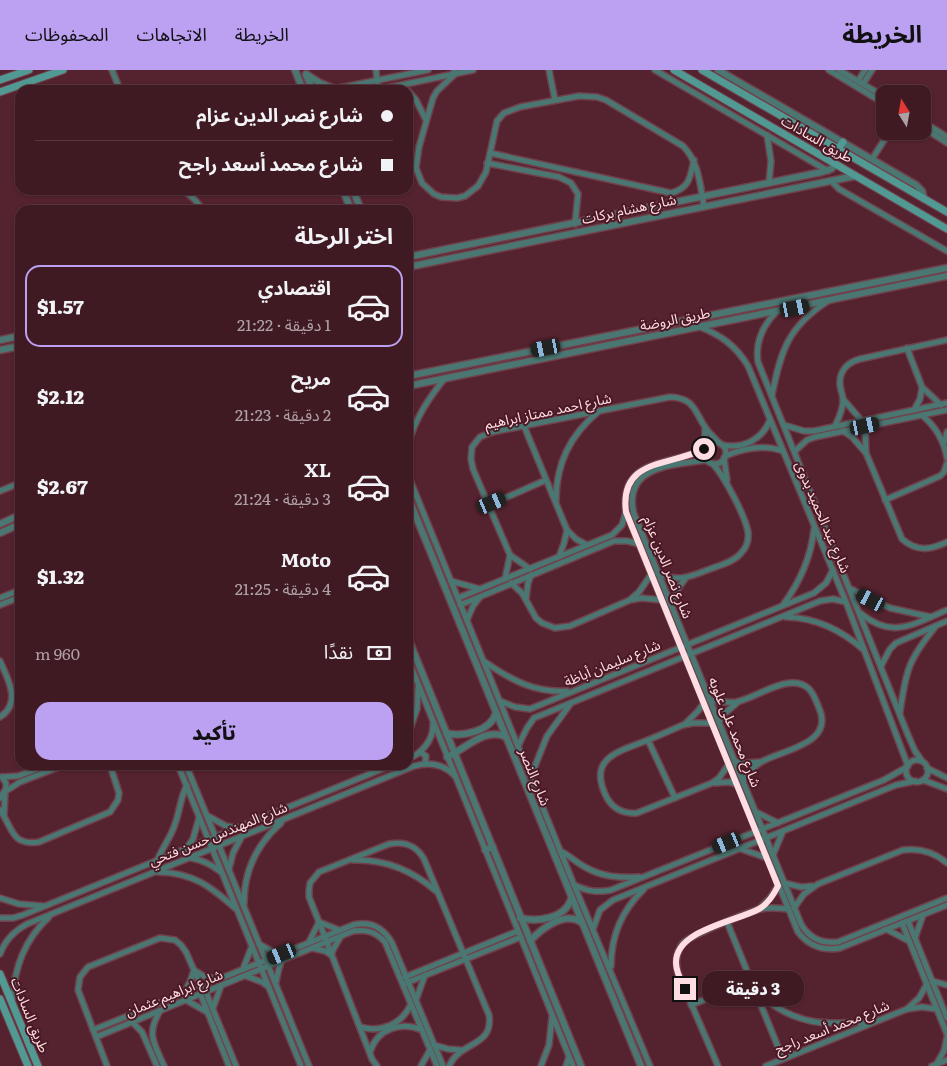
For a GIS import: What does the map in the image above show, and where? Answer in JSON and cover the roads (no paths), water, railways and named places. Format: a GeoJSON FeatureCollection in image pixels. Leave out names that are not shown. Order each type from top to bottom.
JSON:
{"type":"FeatureCollection","features":[{"type":"Feature","properties":{"kind":"main road"},"geometry":{"type":"LineString","coordinates":[[0,80],[29,70]]}},
{"type":"Feature","properties":{"kind":"main road"},"geometry":{"type":"LineString","coordinates":[[16,85],[63,70]]}},
{"type":"Feature","properties":{"kind":"main road","name":"طريق السادات"},"geometry":{"type":"LineString","coordinates":[[674,70],[947,229]]}},
{"type":"Feature","properties":{"kind":"main road","name":"طريق السادات"},"geometry":{"type":"LineString","coordinates":[[702,70],[947,212]]}},
{"type":"Feature","properties":{"kind":"main road"},"geometry":{"type":"LineString","coordinates":[[1,90],[15,85]]}},
{"type":"Feature","properties":{"kind":"main road"},"geometry":{"type":"LineString","coordinates":[[733,104],[740,100],[740,92]]}},
{"type":"Feature","properties":{"kind":"main road"},"geometry":{"type":"LineString","coordinates":[[748,113],[749,105],[756,102]]}},
{"type":"Feature","properties":{"kind":"main road"},"geometry":{"type":"LineString","coordinates":[[838,149],[843,142]]}},
{"type":"Feature","properties":{"kind":"main road","name":"طريق السادات"},"geometry":{"type":"LineString","coordinates":[[0,974],[38,1066]]}},
{"type":"Feature","properties":{"kind":"main road","name":"طريق السادات"},"geometry":{"type":"LineString","coordinates":[[0,999],[28,1066]]}},
{"type":"Feature","properties":{"kind":"main road"},"geometry":{"type":"LineString","coordinates":[[22,1054],[31,1049]]}},
{"type":"Feature","properties":{"kind":"street"},"geometry":{"type":"LineString","coordinates":[[112,70],[118,85]]}},
{"type":"Feature","properties":{"kind":"street"},"geometry":{"type":"LineString","coordinates":[[295,70],[301,85]]}},
{"type":"Feature","properties":{"kind":"street"},"geometry":{"type":"LineString","coordinates":[[376,70],[377,85]]}},
{"type":"Feature","properties":{"kind":"street"},"geometry":{"type":"LineString","coordinates":[[352,85],[428,70]]}},
{"type":"Feature","properties":{"kind":"street"},"geometry":{"type":"LineString","coordinates":[[399,85],[455,72],[473,70]]}},
{"type":"Feature","properties":{"kind":"street"},"geometry":{"type":"LineString","coordinates":[[549,70],[555,100]]}},
{"type":"Feature","properties":{"kind":"street"},"geometry":{"type":"LineString","coordinates":[[655,70],[828,170],[830,181],[839,189],[947,250]]}},
{"type":"Feature","properties":{"kind":"street"},"geometry":{"type":"LineString","coordinates":[[718,70],[920,188],[924,199]]}},
{"type":"Feature","properties":{"kind":"street"},"geometry":{"type":"LineString","coordinates":[[829,70],[842,73],[876,93]]}},
{"type":"Feature","properties":{"kind":"street"},"geometry":{"type":"LineString","coordinates":[[858,81],[864,70]]}},
{"type":"Feature","properties":{"kind":"street"},"geometry":{"type":"LineString","coordinates":[[863,84],[872,70]]}},
{"type":"Feature","properties":{"kind":"street"},"geometry":{"type":"LineString","coordinates":[[305,72],[324,85]]}},
{"type":"Feature","properties":{"kind":"street"},"geometry":{"type":"LineString","coordinates":[[305,72],[311,85]]}},
{"type":"Feature","properties":{"kind":"street"},"geometry":{"type":"LineString","coordinates":[[455,72],[433,98],[416,160],[416,168],[422,183],[434,194],[441,197],[457,198],[472,192],[483,180],[495,126],[504,113],[512,108],[588,95],[606,100],[683,146],[694,160],[704,206]]}},
{"type":"Feature","properties":{"kind":"street"},"geometry":{"type":"LineString","coordinates":[[842,73],[876,94]]}},
{"type":"Feature","properties":{"kind":"street"},"geometry":{"type":"LineString","coordinates":[[413,97],[426,120]]}},
{"type":"Feature","properties":{"kind":"street"},"geometry":{"type":"LineString","coordinates":[[931,127],[947,137]]}},
{"type":"Feature","properties":{"kind":"street"},"geometry":{"type":"LineString","coordinates":[[931,133],[947,143]]}},
{"type":"Feature","properties":{"kind":"street"},"geometry":{"type":"LineString","coordinates":[[766,134],[771,162],[769,183]]}},
{"type":"Feature","properties":{"kind":"street"},"geometry":{"type":"LineString","coordinates":[[872,159],[884,140]]}},
{"type":"Feature","properties":{"kind":"street"},"geometry":{"type":"LineString","coordinates":[[490,153],[672,193],[686,185],[694,160]]}},
{"type":"Feature","properties":{"kind":"street"},"geometry":{"type":"LineString","coordinates":[[488,163],[559,177],[571,183],[578,194],[575,224]]}},
{"type":"Feature","properties":{"kind":"street"},"geometry":{"type":"LineString","coordinates":[[534,172],[536,163]]}},
{"type":"Feature","properties":{"kind":"street","name":"شارع هشام بركات"},"geometry":{"type":"LineString","coordinates":[[413,256],[703,198],[828,170],[836,164]]}},
{"type":"Feature","properties":{"kind":"street","name":"شارع هشام بركات"},"geometry":{"type":"LineString","coordinates":[[413,266],[855,176]]}},
{"type":"Feature","properties":{"kind":"street"},"geometry":{"type":"LineString","coordinates":[[190,195],[199,205]]}},
{"type":"Feature","properties":{"kind":"street"},"geometry":{"type":"LineString","coordinates":[[544,230],[545,239]]}},
{"type":"Feature","properties":{"kind":"street","name":"طريق الروضة"},"geometry":{"type":"LineString","coordinates":[[413,375],[947,268]]}},
{"type":"Feature","properties":{"kind":"street","name":"طريق الروضة"},"geometry":{"type":"LineString","coordinates":[[413,385],[947,276]]}},
{"type":"Feature","properties":{"kind":"street"},"geometry":{"type":"LineString","coordinates":[[904,277],[906,285]]}},
{"type":"Feature","properties":{"kind":"street"},"geometry":{"type":"LineString","coordinates":[[889,280],[891,288]]}},
{"type":"Feature","properties":{"kind":"street"},"geometry":{"type":"LineString","coordinates":[[772,395],[777,368],[788,340],[806,317],[829,301]]}},
{"type":"Feature","properties":{"kind":"street","name":"شارع عبد الحميد بدوى"},"geometry":{"type":"LineString","coordinates":[[777,311],[769,319],[760,335],[757,353],[758,362],[851,589],[900,715],[915,751],[922,761]]}},
{"type":"Feature","properties":{"kind":"street","name":"شارع عبد الحميد بدوى"},"geometry":{"type":"LineString","coordinates":[[700,326],[726,340],[741,355],[748,366],[846,602],[908,766]]}},
{"type":"Feature","properties":{"kind":"street"},"geometry":{"type":"LineString","coordinates":[[0,340],[15,337]]}},
{"type":"Feature","properties":{"kind":"street"},"geometry":{"type":"LineString","coordinates":[[835,426],[842,408],[841,373],[849,364],[860,359],[947,340]]}},
{"type":"Feature","properties":{"kind":"street"},"geometry":{"type":"LineString","coordinates":[[579,342],[582,350]]}},
{"type":"Feature","properties":{"kind":"street"},"geometry":{"type":"LineString","coordinates":[[561,345],[563,354]]}},
{"type":"Feature","properties":{"kind":"street"},"geometry":{"type":"LineString","coordinates":[[0,350],[15,347]]}},
{"type":"Feature","properties":{"kind":"street"},"geometry":{"type":"LineString","coordinates":[[908,348],[922,387],[941,405]]}},
{"type":"Feature","properties":{"kind":"street"},"geometry":{"type":"LineString","coordinates":[[748,366],[752,361],[758,362]]}},
{"type":"Feature","properties":{"kind":"street"},"geometry":{"type":"LineString","coordinates":[[413,431],[427,401],[445,378]]}},
{"type":"Feature","properties":{"kind":"street"},"geometry":{"type":"LineString","coordinates":[[914,410],[920,399],[922,387]]}},
{"type":"Feature","properties":{"kind":"street","name":"شارع احمد ممتاز ابراهيم"},"geometry":{"type":"LineString","coordinates":[[510,555],[488,505],[471,459],[472,447],[486,434],[662,398],[677,398],[684,400],[695,408],[704,426],[721,444]]}},
{"type":"Feature","properties":{"kind":"street"},"geometry":{"type":"LineString","coordinates":[[843,399],[864,423],[866,453]]}},
{"type":"Feature","properties":{"kind":"street"},"geometry":{"type":"LineString","coordinates":[[795,451],[807,440],[914,410],[947,404]]}},
{"type":"Feature","properties":{"kind":"street"},"geometry":{"type":"LineString","coordinates":[[784,425],[804,431],[947,410]]}},
{"type":"Feature","properties":{"kind":"street"},"geometry":{"type":"LineString","coordinates":[[556,504],[558,471],[568,445],[586,421],[598,411]]}},
{"type":"Feature","properties":{"kind":"street"},"geometry":{"type":"LineString","coordinates":[[922,415],[937,432],[944,445],[947,458]]}},
{"type":"Feature","properties":{"kind":"street"},"geometry":{"type":"LineString","coordinates":[[630,600],[656,573],[667,577],[685,579],[737,558],[746,547],[748,532],[746,526],[727,482],[712,464],[706,460],[704,449],[710,443],[732,446],[750,442],[763,434],[770,420]]}},
{"type":"Feature","properties":{"kind":"street"},"geometry":{"type":"LineString","coordinates":[[524,426],[567,530],[576,539],[587,545]]}},
{"type":"Feature","properties":{"kind":"street","name":"شارع احمد ممتاز ابراهيم"},"geometry":{"type":"LineString","coordinates":[[704,426],[704,449]]}},
{"type":"Feature","properties":{"kind":"street"},"geometry":{"type":"LineString","coordinates":[[843,430],[866,453],[897,531],[902,539],[909,545],[927,549],[947,542]]}},
{"type":"Feature","properties":{"kind":"street"},"geometry":{"type":"LineString","coordinates":[[944,445],[947,432]]}},
{"type":"Feature","properties":{"kind":"street"},"geometry":{"type":"LineString","coordinates":[[721,444],[726,450],[727,482]]}},
{"type":"Feature","properties":{"kind":"street"},"geometry":{"type":"LineString","coordinates":[[712,464],[719,463],[725,457],[740,450],[761,447],[776,448],[783,451]]}},
{"type":"Feature","properties":{"kind":"street","name":"شارع نصر الدين عزام"},"geometry":{"type":"LineString","coordinates":[[684,646],[671,605],[626,512],[626,495],[628,486],[638,472],[654,464],[704,449]]}},
{"type":"Feature","properties":{"kind":"street","name":"شارع نصر الدين عزام"},"geometry":{"type":"LineString","coordinates":[[684,646],[662,600],[656,573],[634,514],[632,497],[634,489],[643,476],[650,472],[706,460]]}},
{"type":"Feature","properties":{"kind":"street"},"geometry":{"type":"LineString","coordinates":[[885,500],[934,480],[944,472],[947,463]]}},
{"type":"Feature","properties":{"kind":"street"},"geometry":{"type":"LineString","coordinates":[[488,505],[546,480]]}},
{"type":"Feature","properties":{"kind":"street"},"geometry":{"type":"LineString","coordinates":[[0,491],[15,485]]}},
{"type":"Feature","properties":{"kind":"street"},"geometry":{"type":"LineString","coordinates":[[413,488],[574,885],[611,969],[650,1066]]}},
{"type":"Feature","properties":{"kind":"street","name":"شارع النصر"},"geometry":{"type":"LineString","coordinates":[[413,510],[641,1066]]}},
{"type":"Feature","properties":{"kind":"street"},"geometry":{"type":"LineString","coordinates":[[460,605],[505,579],[612,535],[622,525],[626,512]]}},
{"type":"Feature","properties":{"kind":"street"},"geometry":{"type":"LineString","coordinates":[[0,524],[15,517]]}},
{"type":"Feature","properties":{"kind":"street"},"geometry":{"type":"LineString","coordinates":[[0,533],[15,526]]}},
{"type":"Feature","properties":{"kind":"street"},"geometry":{"type":"LineString","coordinates":[[782,606],[802,576],[813,542],[814,526]]}},
{"type":"Feature","properties":{"kind":"street"},"geometry":{"type":"LineString","coordinates":[[422,533],[430,530]]}},
{"type":"Feature","properties":{"kind":"street"},"geometry":{"type":"LineString","coordinates":[[559,557],[567,530]]}},
{"type":"Feature","properties":{"kind":"street"},"geometry":{"type":"LineString","coordinates":[[819,538],[828,534]]}},
{"type":"Feature","properties":{"kind":"street"},"geometry":{"type":"LineString","coordinates":[[612,535],[615,538],[614,541]]}},
{"type":"Feature","properties":{"kind":"street"},"geometry":{"type":"LineString","coordinates":[[458,598],[511,583],[614,541],[628,541],[640,544]]}},
{"type":"Feature","properties":{"kind":"street"},"geometry":{"type":"LineString","coordinates":[[505,579],[510,555],[530,569]]}},
{"type":"Feature","properties":{"kind":"street","name":"شارع سليمان أباظة"},"geometry":{"type":"LineString","coordinates":[[530,709],[814,593],[826,583],[833,570]]}},
{"type":"Feature","properties":{"kind":"street"},"geometry":{"type":"LineString","coordinates":[[526,599],[531,575]]}},
{"type":"Feature","properties":{"kind":"street"},"geometry":{"type":"LineString","coordinates":[[671,605],[674,596],[685,579]]}},
{"type":"Feature","properties":{"kind":"street"},"geometry":{"type":"LineString","coordinates":[[451,581],[481,592]]}},
{"type":"Feature","properties":{"kind":"street"},"geometry":{"type":"LineString","coordinates":[[511,583],[526,599],[536,618],[542,623],[555,628],[570,626],[630,600],[641,598],[662,600]]}},
{"type":"Feature","properties":{"kind":"street"},"geometry":{"type":"LineString","coordinates":[[851,589],[890,608],[931,617]]}},
{"type":"Feature","properties":{"kind":"street"},"geometry":{"type":"LineString","coordinates":[[0,598],[15,592]]}},
{"type":"Feature","properties":{"kind":"street"},"geometry":{"type":"LineString","coordinates":[[466,620],[481,592]]}},
{"type":"Feature","properties":{"kind":"street"},"geometry":{"type":"LineString","coordinates":[[0,605],[15,599]]}},
{"type":"Feature","properties":{"kind":"street","name":"شارع سليمان أباظة"},"geometry":{"type":"LineString","coordinates":[[534,718],[826,599],[839,599],[846,602]]}},
{"type":"Feature","properties":{"kind":"street"},"geometry":{"type":"LineString","coordinates":[[860,613],[870,622],[885,628],[901,628],[947,610]]}},
{"type":"Feature","properties":{"kind":"street"},"geometry":{"type":"LineString","coordinates":[[783,616],[798,617],[828,626],[841,632],[865,652]]}},
{"type":"Feature","properties":{"kind":"street"},"geometry":{"type":"LineString","coordinates":[[881,666],[890,649],[896,643],[947,621]]}},
{"type":"Feature","properties":{"kind":"street"},"geometry":{"type":"LineString","coordinates":[[911,625],[914,634]]}},
{"type":"Feature","properties":{"kind":"street"},"geometry":{"type":"LineString","coordinates":[[900,715],[904,685],[912,658],[936,626]]}},
{"type":"Feature","properties":{"kind":"street","name":"شارع محمد على علوبه"},"geometry":{"type":"LineString","coordinates":[[684,646],[691,654],[756,811],[784,883],[791,909]]}},
{"type":"Feature","properties":{"kind":"street","name":"شارع محمد على علوبه"},"geometry":{"type":"LineString","coordinates":[[684,646],[685,656],[778,886],[791,909]]}},
{"type":"Feature","properties":{"kind":"street"},"geometry":{"type":"LineString","coordinates":[[413,655],[530,941],[552,1014],[573,1066]]}},
{"type":"Feature","properties":{"kind":"street"},"geometry":{"type":"LineString","coordinates":[[0,661],[13,694],[8,710],[0,717]]}},
{"type":"Feature","properties":{"kind":"street"},"geometry":{"type":"LineString","coordinates":[[484,661],[511,680],[525,686],[540,690],[572,691]]}},
{"type":"Feature","properties":{"kind":"street"},"geometry":{"type":"LineString","coordinates":[[479,672],[486,669]]}},
{"type":"Feature","properties":{"kind":"street"},"geometry":{"type":"LineString","coordinates":[[413,672],[518,931],[581,1066]]}},
{"type":"Feature","properties":{"kind":"street"},"geometry":{"type":"LineString","coordinates":[[413,719],[418,689],[416,680]]}},
{"type":"Feature","properties":{"kind":"street"},"geometry":{"type":"LineString","coordinates":[[710,700],[738,701],[783,684],[796,682],[802,684],[812,693],[821,710],[822,724],[816,737],[810,741],[762,761],[753,763],[735,761]]}},
{"type":"Feature","properties":{"kind":"street"},"geometry":{"type":"LineString","coordinates":[[500,701],[515,707],[530,709],[529,714],[534,718],[518,746]]}},
{"type":"Feature","properties":{"kind":"street"},"geometry":{"type":"LineString","coordinates":[[719,722],[724,714],[738,701]]}},
{"type":"Feature","properties":{"kind":"street"},"geometry":{"type":"LineString","coordinates":[[530,776],[547,736],[573,702]]}},
{"type":"Feature","properties":{"kind":"street"},"geometry":{"type":"LineString","coordinates":[[683,726],[704,703]]}},
{"type":"Feature","properties":{"kind":"street"},"geometry":{"type":"LineString","coordinates":[[446,733],[467,734],[490,723],[496,713]]}},
{"type":"Feature","properties":{"kind":"street"},"geometry":{"type":"LineString","coordinates":[[413,756],[420,752],[431,736],[432,719]]}},
{"type":"Feature","properties":{"kind":"street"},"geometry":{"type":"LineString","coordinates":[[712,723],[693,723],[619,750],[606,760],[601,776],[604,791],[608,800],[616,809],[630,814],[637,813],[712,783],[719,778],[729,764]]}},
{"type":"Feature","properties":{"kind":"street"},"geometry":{"type":"LineString","coordinates":[[447,757],[455,754],[470,743],[488,736],[501,735],[506,737]]}},
{"type":"Feature","properties":{"kind":"street"},"geometry":{"type":"LineString","coordinates":[[648,740],[675,798]]}},
{"type":"Feature","properties":{"kind":"street"},"geometry":{"type":"LineString","coordinates":[[420,752],[426,756],[426,764],[442,766],[450,770],[455,776]]}},
{"type":"Feature","properties":{"kind":"street"},"geometry":{"type":"LineString","coordinates":[[743,782],[751,770],[762,761]]}},
{"type":"Feature","properties":{"kind":"street"},"geometry":{"type":"LineString","coordinates":[[574,885],[593,892],[602,892],[884,780],[908,766],[912,761],[922,761],[927,768],[947,778]]}},
{"type":"Feature","properties":{"kind":"street","name":"شارع المهندس حسن فتحي"},"geometry":{"type":"LineString","coordinates":[[413,766],[426,764]]}},
{"type":"Feature","properties":{"kind":"street"},"geometry":{"type":"LineString","coordinates":[[908,766],[908,776],[915,781]]}},
{"type":"Feature","properties":{"kind":"street"},"geometry":{"type":"LineString","coordinates":[[922,780],[927,774],[927,768]]}},
{"type":"Feature","properties":{"kind":"street"},"geometry":{"type":"LineString","coordinates":[[1,776],[18,776],[34,770]]}},
{"type":"Feature","properties":{"kind":"street"},"geometry":{"type":"LineString","coordinates":[[0,798],[5,792],[20,782],[51,770]]}},
{"type":"Feature","properties":{"kind":"street"},"geometry":{"type":"LineString","coordinates":[[1,776],[6,783],[2,813],[12,833],[24,842],[32,843],[39,842],[104,816],[115,807],[118,800],[118,786],[112,770]]}},
{"type":"Feature","properties":{"kind":"street"},"geometry":{"type":"LineString","coordinates":[[180,770],[301,1066]]}},
{"type":"Feature","properties":{"kind":"street"},"geometry":{"type":"LineString","coordinates":[[188,770],[309,1066]]}},
{"type":"Feature","properties":{"kind":"street","name":"شارع المهندس حسن فتحي"},"geometry":{"type":"LineString","coordinates":[[0,918],[13,918],[47,906],[378,770]]}},
{"type":"Feature","properties":{"kind":"street","name":"شارع المهندس حسن فتحي"},"geometry":{"type":"LineString","coordinates":[[0,954],[6,940],[19,928],[404,770]]}},
{"type":"Feature","properties":{"kind":"street"},"geometry":{"type":"LineString","coordinates":[[593,929],[600,910],[608,903],[896,785],[922,780],[947,789]]}},
{"type":"Feature","properties":{"kind":"street"},"geometry":{"type":"LineString","coordinates":[[712,783],[729,782],[737,784]]}},
{"type":"Feature","properties":{"kind":"street"},"geometry":{"type":"LineString","coordinates":[[157,861],[173,832],[179,813],[181,797],[187,785]]}},
{"type":"Feature","properties":{"kind":"street"},"geometry":{"type":"LineString","coordinates":[[756,811],[762,816],[778,823]]}},
{"type":"Feature","properties":{"kind":"street"},"geometry":{"type":"LineString","coordinates":[[206,815],[216,821],[237,828]]}},
{"type":"Feature","properties":{"kind":"street"},"geometry":{"type":"LineString","coordinates":[[186,849],[193,839],[200,817]]}},
{"type":"Feature","properties":{"kind":"street"},"geometry":{"type":"LineString","coordinates":[[539,820],[547,817]]}},
{"type":"Feature","properties":{"kind":"street"},"geometry":{"type":"LineString","coordinates":[[244,906],[246,878],[256,851],[284,820]]}},
{"type":"Feature","properties":{"kind":"street"},"geometry":{"type":"LineString","coordinates":[[773,855],[783,831]]}},
{"type":"Feature","properties":{"kind":"street"},"geometry":{"type":"LineString","coordinates":[[229,870],[233,853],[241,837]]}},
{"type":"Feature","properties":{"kind":"street"},"geometry":{"type":"LineString","coordinates":[[377,1066],[370,1053],[309,897],[310,883],[319,872],[397,842],[414,846],[420,852],[490,1020],[488,1031],[482,1040],[462,1050],[453,1058],[449,1066]]}},
{"type":"Feature","properties":{"kind":"street"},"geometry":{"type":"LineString","coordinates":[[485,850],[493,847]]}},
{"type":"Feature","properties":{"kind":"street"},"geometry":{"type":"LineString","coordinates":[[741,848],[767,858]]}},
{"type":"Feature","properties":{"kind":"street"},"geometry":{"type":"LineString","coordinates":[[791,909],[804,894],[818,884],[903,850],[912,849],[931,852],[947,864]]}},
{"type":"Feature","properties":{"kind":"street"},"geometry":{"type":"LineString","coordinates":[[561,852],[598,874],[620,878],[645,876]]}},
{"type":"Feature","properties":{"kind":"street"},"geometry":{"type":"LineString","coordinates":[[190,858],[202,860],[213,865],[222,873]]}},
{"type":"Feature","properties":{"kind":"street"},"geometry":{"type":"LineString","coordinates":[[348,860],[364,860],[397,866],[426,882],[438,893]]}},
{"type":"Feature","properties":{"kind":"street"},"geometry":{"type":"LineString","coordinates":[[156,872],[196,879],[219,893],[237,909]]}},
{"type":"Feature","properties":{"kind":"street"},"geometry":{"type":"LineString","coordinates":[[784,883],[801,886],[818,884]]}},
{"type":"Feature","properties":{"kind":"street"},"geometry":{"type":"LineString","coordinates":[[759,909],[778,886]]}},
{"type":"Feature","properties":{"kind":"street"},"geometry":{"type":"LineString","coordinates":[[611,969],[612,946],[619,923],[631,903],[647,887]]}},
{"type":"Feature","properties":{"kind":"street"},"geometry":{"type":"LineString","coordinates":[[602,892],[603,899],[608,903]]}},
{"type":"Feature","properties":{"kind":"street"},"geometry":{"type":"LineString","coordinates":[[0,898],[18,904],[47,906]]}},
{"type":"Feature","properties":{"kind":"street"},"geometry":{"type":"LineString","coordinates":[[791,909],[794,924],[802,937],[813,946],[840,948],[947,898]]}},
{"type":"Feature","properties":{"kind":"street"},"geometry":{"type":"LineString","coordinates":[[520,918],[536,921],[543,920],[565,909],[570,904],[571,899]]}},
{"type":"Feature","properties":{"kind":"street"},"geometry":{"type":"LineString","coordinates":[[884,927],[905,922],[947,905]]}},
{"type":"Feature","properties":{"kind":"street"},"geometry":{"type":"LineString","coordinates":[[718,1066],[676,965],[679,950],[688,939],[759,909],[791,909]]}},
{"type":"Feature","properties":{"kind":"street"},"geometry":{"type":"LineString","coordinates":[[12,1003],[16,970],[21,954],[34,933],[51,914]]}},
{"type":"Feature","properties":{"kind":"street"},"geometry":{"type":"LineString","coordinates":[[912,940],[923,915]]}},
{"type":"Feature","properties":{"kind":"street"},"geometry":{"type":"LineString","coordinates":[[530,941],[541,930],[564,920],[577,919],[582,922]]}},
{"type":"Feature","properties":{"kind":"street"},"geometry":{"type":"LineString","coordinates":[[319,922],[340,933]]}},
{"type":"Feature","properties":{"kind":"street"},"geometry":{"type":"LineString","coordinates":[[310,946],[319,922]]}},
{"type":"Feature","properties":{"kind":"street"},"geometry":{"type":"LineString","coordinates":[[727,922],[783,1059]]}},
{"type":"Feature","properties":{"kind":"street"},"geometry":{"type":"LineString","coordinates":[[905,922],[940,1008],[947,1036],[944,1050],[934,1065]]}},
{"type":"Feature","properties":{"kind":"street"},"geometry":{"type":"LineString","coordinates":[[884,927],[912,940]]}},
{"type":"Feature","properties":{"kind":"street"},"geometry":{"type":"LineString","coordinates":[[267,963],[282,960],[340,933],[368,930],[380,937],[388,948],[406,983],[422,1030],[443,1066]]}},
{"type":"Feature","properties":{"kind":"street"},"geometry":{"type":"LineString","coordinates":[[403,977],[518,931]]}},
{"type":"Feature","properties":{"kind":"street"},"geometry":{"type":"LineString","coordinates":[[331,954],[340,933]]}},
{"type":"Feature","properties":{"kind":"street"},"geometry":{"type":"LineString","coordinates":[[406,983],[521,937]]}},
{"type":"Feature","properties":{"kind":"street"},"geometry":{"type":"LineString","coordinates":[[107,1066],[78,990],[80,977],[88,967],[153,940],[168,938],[181,945],[186,952],[236,1066]]}},
{"type":"Feature","properties":{"kind":"street"},"geometry":{"type":"LineString","coordinates":[[259,943],[282,954]]}},
{"type":"Feature","properties":{"kind":"street"},"geometry":{"type":"LineString","coordinates":[[242,970],[252,946]]}},
{"type":"Feature","properties":{"kind":"street"},"geometry":{"type":"LineString","coordinates":[[260,966],[282,954],[310,946],[331,954]]}},
{"type":"Feature","properties":{"kind":"street"},"geometry":{"type":"LineString","coordinates":[[276,985],[276,976],[282,960]]}},
{"type":"Feature","properties":{"kind":"street","name":"شارع ابراهيم عثمان"},"geometry":{"type":"LineString","coordinates":[[93,1030],[218,979],[242,970],[260,966]]}},
{"type":"Feature","properties":{"kind":"street","name":"شارع ابراهيم عثمان"},"geometry":{"type":"LineString","coordinates":[[96,1037],[245,976],[260,966]]}},
{"type":"Feature","properties":{"kind":"street"},"geometry":{"type":"LineString","coordinates":[[194,970],[205,977],[218,979]]}},
{"type":"Feature","properties":{"kind":"street"},"geometry":{"type":"LineString","coordinates":[[184,993],[194,970]]}},
{"type":"Feature","properties":{"kind":"street"},"geometry":{"type":"LineString","coordinates":[[370,1053],[377,1038],[403,1017],[413,1002],[425,975]]}},
{"type":"Feature","properties":{"kind":"street"},"geometry":{"type":"LineString","coordinates":[[245,976],[262,982],[269,987]]}},
{"type":"Feature","properties":{"kind":"street"},"geometry":{"type":"LineString","coordinates":[[692,1005],[751,981]]}},
{"type":"Feature","properties":{"kind":"street"},"geometry":{"type":"LineString","coordinates":[[930,983],[947,986]]}},
{"type":"Feature","properties":{"kind":"street","name":"شارع محمد أسعد راجح"},"geometry":{"type":"LineString","coordinates":[[907,1009],[930,983]]}},
{"type":"Feature","properties":{"kind":"street"},"geometry":{"type":"LineString","coordinates":[[222,985],[210,1010],[229,1066]]}},
{"type":"Feature","properties":{"kind":"street"},"geometry":{"type":"LineString","coordinates":[[754,989],[774,1006],[797,1017],[821,1023],[855,1021],[870,1024]]}},
{"type":"Feature","properties":{"kind":"street"},"geometry":{"type":"LineString","coordinates":[[186,1000],[210,1010]]}},
{"type":"Feature","properties":{"kind":"street"},"geometry":{"type":"LineString","coordinates":[[940,1008],[947,1001]]}},
{"type":"Feature","properties":{"kind":"street"},"geometry":{"type":"LineString","coordinates":[[413,1002],[432,1047],[437,1066]]}},
{"type":"Feature","properties":{"kind":"street","name":"شارع محمد أسعد راجح"},"geometry":{"type":"LineString","coordinates":[[766,1066],[907,1009],[922,1007],[940,1008]]}},
{"type":"Feature","properties":{"kind":"street"},"geometry":{"type":"LineString","coordinates":[[940,1008],[947,1018]]}},
{"type":"Feature","properties":{"kind":"street"},"geometry":{"type":"LineString","coordinates":[[160,1011],[152,1024],[151,1031],[164,1066]]}},
{"type":"Feature","properties":{"kind":"street"},"geometry":{"type":"LineString","coordinates":[[541,1066],[549,1045],[552,1014]]}},
{"type":"Feature","properties":{"kind":"street"},"geometry":{"type":"LineString","coordinates":[[132,1022],[142,1032],[157,1066]]}},
{"type":"Feature","properties":{"kind":"street"},"geometry":{"type":"LineString","coordinates":[[360,1027],[375,1030],[407,1026],[422,1030]]}},
{"type":"Feature","properties":{"kind":"street"},"geometry":{"type":"LineString","coordinates":[[432,1047],[462,1050]]}},
{"type":"Feature","properties":{"kind":"street"},"geometry":{"type":"LineString","coordinates":[[421,1066],[432,1047]]}},
{"type":"Feature","properties":{"kind":"street"},"geometry":{"type":"LineString","coordinates":[[636,1052],[644,1050]]}},
{"type":"Feature","properties":{"kind":"street"},"geometry":{"type":"LineString","coordinates":[[566,1066],[569,1056]]}},
{"type":"Feature","properties":{"kind":"street"},"geometry":{"type":"LineString","coordinates":[[934,1065],[947,1060]]}}]}
